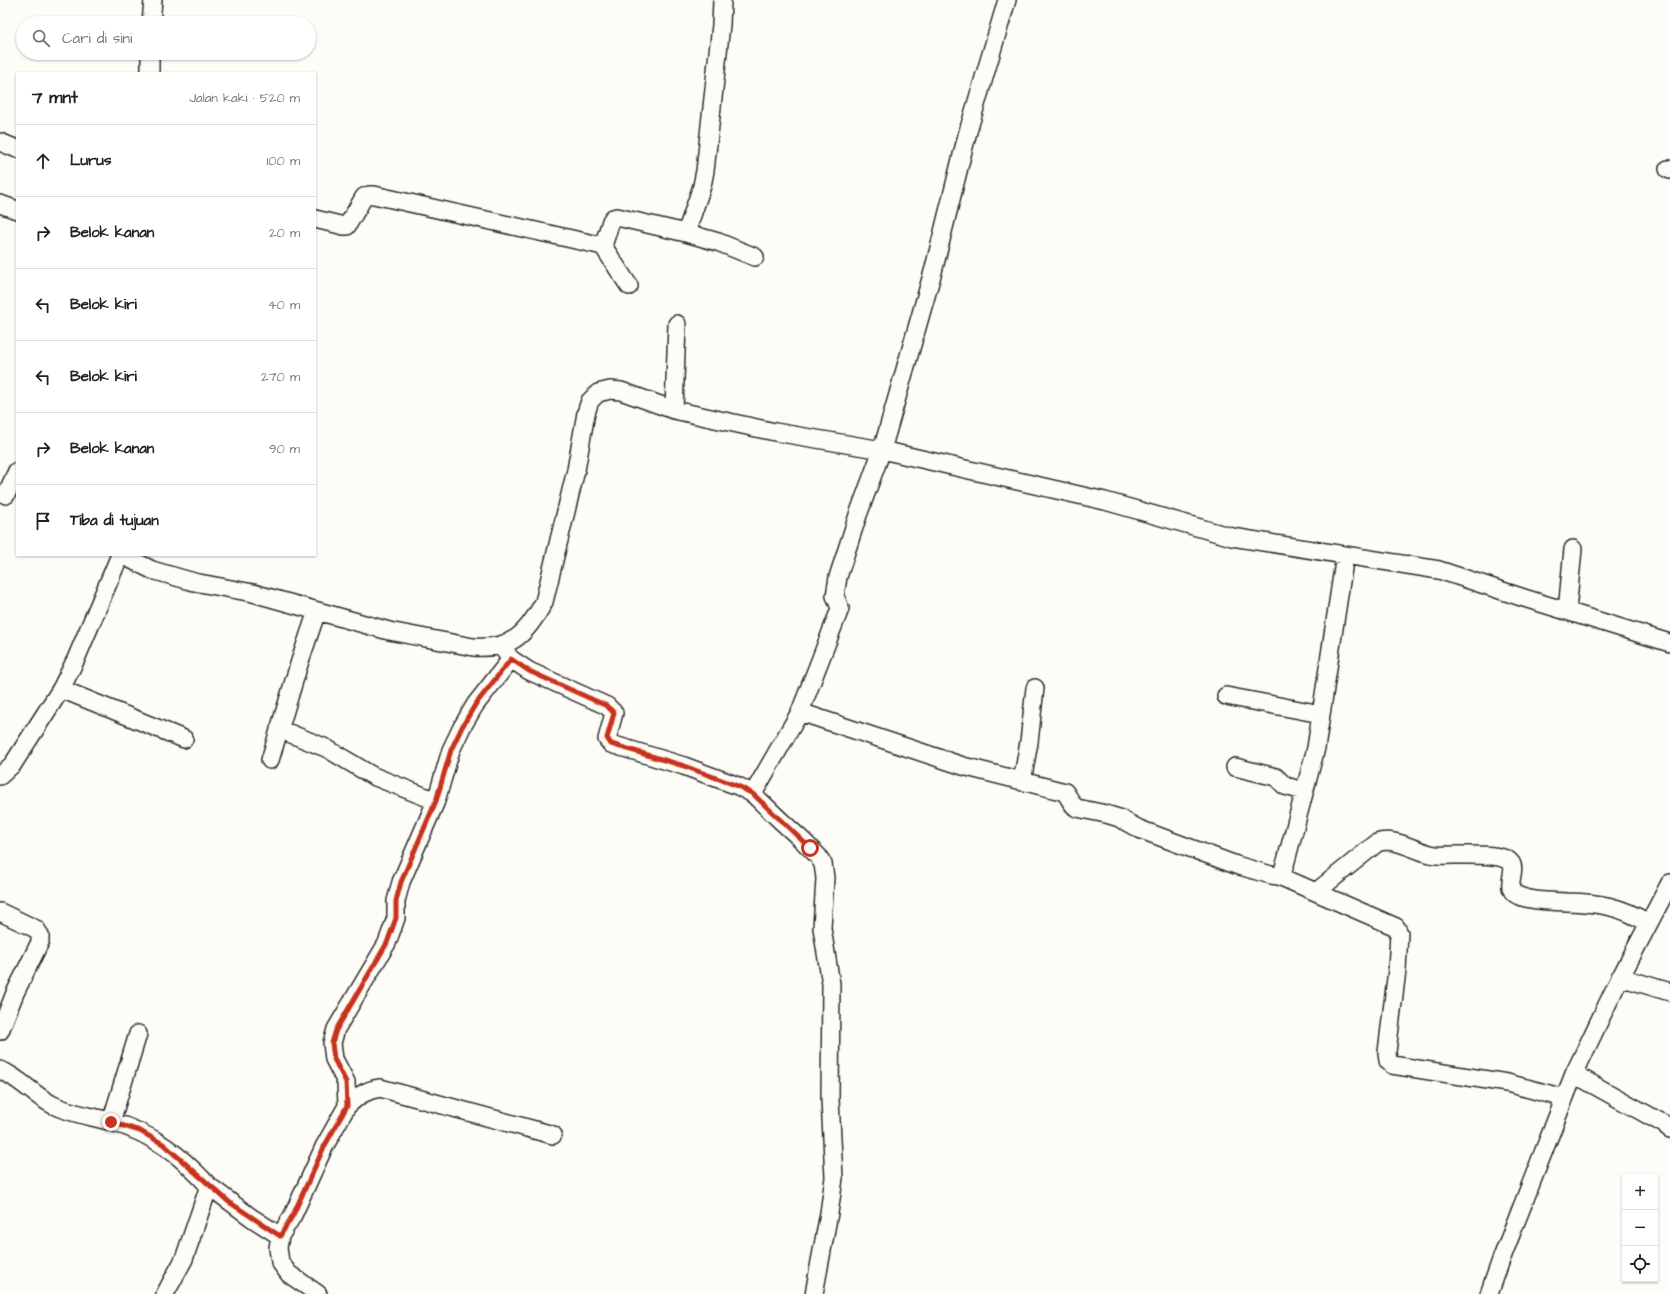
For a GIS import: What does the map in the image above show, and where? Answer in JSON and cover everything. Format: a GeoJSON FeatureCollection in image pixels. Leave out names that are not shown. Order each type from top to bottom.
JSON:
{"type":"FeatureCollection","features":[{"type":"Feature","properties":{"kind":"street"},"geometry":{"type":"LineString","coordinates":[[152,16],[153,0]]}},
{"type":"Feature","properties":{"kind":"street"},"geometry":{"type":"LineString","coordinates":[[686,233],[702,186],[705,171],[721,25],[722,0]]}},
{"type":"Feature","properties":{"kind":"street"},"geometry":{"type":"LineString","coordinates":[[753,794],[800,712],[840,608],[834,596],[838,577],[858,515],[882,450],[934,268],[967,135],[1007,0]]}},
{"type":"Feature","properties":{"kind":"street"},"geometry":{"type":"LineString","coordinates":[[150,60],[150,72]]}},
{"type":"Feature","properties":{"kind":"street"},"geometry":{"type":"LineString","coordinates":[[0,142],[16,149]]}},
{"type":"Feature","properties":{"kind":"street"},"geometry":{"type":"LineString","coordinates":[[316,219],[347,226],[364,197],[374,195],[603,246],[629,286]]}},
{"type":"Feature","properties":{"kind":"street"},"geometry":{"type":"LineString","coordinates":[[0,204],[16,210]]}},
{"type":"Feature","properties":{"kind":"street"},"geometry":{"type":"LineString","coordinates":[[603,246],[608,226],[614,218],[623,218],[718,242],[755,257]]}},
{"type":"Feature","properties":{"kind":"street"},"geometry":{"type":"LineString","coordinates":[[674,410],[677,324]]}},
{"type":"Feature","properties":{"kind":"street"},"geometry":{"type":"LineString","coordinates":[[347,1106],[346,1082],[334,1059],[332,1043],[336,1030],[387,943],[393,930],[396,918],[396,901],[401,882],[436,801],[451,750],[462,727],[506,653],[535,619],[544,602],[576,470],[586,413],[590,401],[598,393],[610,390],[622,391],[674,410],[775,432],[882,450],[1105,501],[1232,537],[1439,570],[1670,643]]}},
{"type":"Feature","properties":{"kind":"street"},"geometry":{"type":"LineString","coordinates":[[8,496],[16,474]]}},
{"type":"Feature","properties":{"kind":"street"},"geometry":{"type":"LineString","coordinates":[[1567,611],[1573,549]]}},
{"type":"Feature","properties":{"kind":"street"},"geometry":{"type":"LineString","coordinates":[[1279,876],[1283,872],[1316,748],[1345,555]]}},
{"type":"Feature","properties":{"kind":"street"},"geometry":{"type":"LineString","coordinates":[[0,776],[12,764],[61,689],[76,659],[121,556]]}},
{"type":"Feature","properties":{"kind":"street"},"geometry":{"type":"LineString","coordinates":[[123,556],[152,570],[194,582],[253,593],[389,631],[473,647],[486,648],[506,653],[529,671],[607,706],[614,713],[607,738],[611,744],[684,766],[738,786],[753,794],[818,856],[823,864],[825,878],[822,928],[831,984],[830,1099],[834,1178],[814,1294]]}},
{"type":"Feature","properties":{"kind":"street"},"geometry":{"type":"LineString","coordinates":[[270,760],[317,611]]}},
{"type":"Feature","properties":{"kind":"street"},"geometry":{"type":"LineString","coordinates":[[1022,782],[1029,742],[1035,688]]}},
{"type":"Feature","properties":{"kind":"street"},"geometry":{"type":"LineString","coordinates":[[61,689],[184,739]]}},
{"type":"Feature","properties":{"kind":"street"},"geometry":{"type":"LineString","coordinates":[[1226,696],[1321,714]]}},
{"type":"Feature","properties":{"kind":"street"},"geometry":{"type":"LineString","coordinates":[[800,712],[963,766],[1065,792],[1069,796],[1074,807],[1113,816],[1139,829],[1236,865],[1271,876],[1279,876],[1396,927],[1399,934],[1397,970],[1387,1052],[1388,1061],[1392,1065],[1507,1084],[1564,1098]]}},
{"type":"Feature","properties":{"kind":"street"},"geometry":{"type":"LineString","coordinates":[[279,730],[314,742],[372,776],[436,801]]}},
{"type":"Feature","properties":{"kind":"street"},"geometry":{"type":"LineString","coordinates":[[1235,767],[1276,776],[1285,786],[1304,791]]}},
{"type":"Feature","properties":{"kind":"street"},"geometry":{"type":"LineString","coordinates":[[1316,892],[1377,843],[1387,841],[1435,855],[1456,854],[1503,858],[1510,862],[1512,867],[1511,890],[1514,894],[1535,901],[1582,902],[1608,905],[1627,911],[1648,923]]}},
{"type":"Feature","properties":{"kind":"street"},"geometry":{"type":"LineString","coordinates":[[1489,1294],[1574,1074],[1620,977],[1670,883]]}},
{"type":"Feature","properties":{"kind":"street"},"geometry":{"type":"LineString","coordinates":[[0,912],[36,929],[40,935],[40,942],[0,1031]]}},
{"type":"Feature","properties":{"kind":"street"},"geometry":{"type":"LineString","coordinates":[[1620,977],[1670,992]]}},
{"type":"Feature","properties":{"kind":"street"},"geometry":{"type":"LineString","coordinates":[[111,1122],[138,1034]]}},
{"type":"Feature","properties":{"kind":"street"},"geometry":{"type":"LineString","coordinates":[[0,1070],[53,1106],[69,1112],[140,1131],[163,1144],[187,1164],[209,1186],[252,1218],[280,1236]]}},
{"type":"Feature","properties":{"kind":"street"},"geometry":{"type":"LineString","coordinates":[[1574,1074],[1664,1124],[1670,1129]]}},
{"type":"Feature","properties":{"kind":"street"},"geometry":{"type":"LineString","coordinates":[[318,1294],[289,1274],[280,1262],[278,1248],[280,1236],[293,1215],[324,1147],[347,1106],[359,1095],[368,1090],[380,1088],[553,1135]]}},
{"type":"Feature","properties":{"kind":"street"},"geometry":{"type":"LineString","coordinates":[[165,1294],[184,1259],[209,1186]]}},
{"type":"Feature","properties":{"kind":"route"},"geometry":{"type":"LineString","coordinates":[[111,1122],[140,1131],[163,1144],[229,1202],[280,1236],[293,1215],[324,1147],[347,1106],[346,1082],[334,1059],[332,1043],[336,1030],[387,943],[393,930],[396,918],[396,901],[401,882],[436,801],[451,750],[475,705],[511,659],[529,671],[607,706],[614,713],[607,738],[611,744],[684,766],[738,786],[753,794],[810,848]]}}]}
